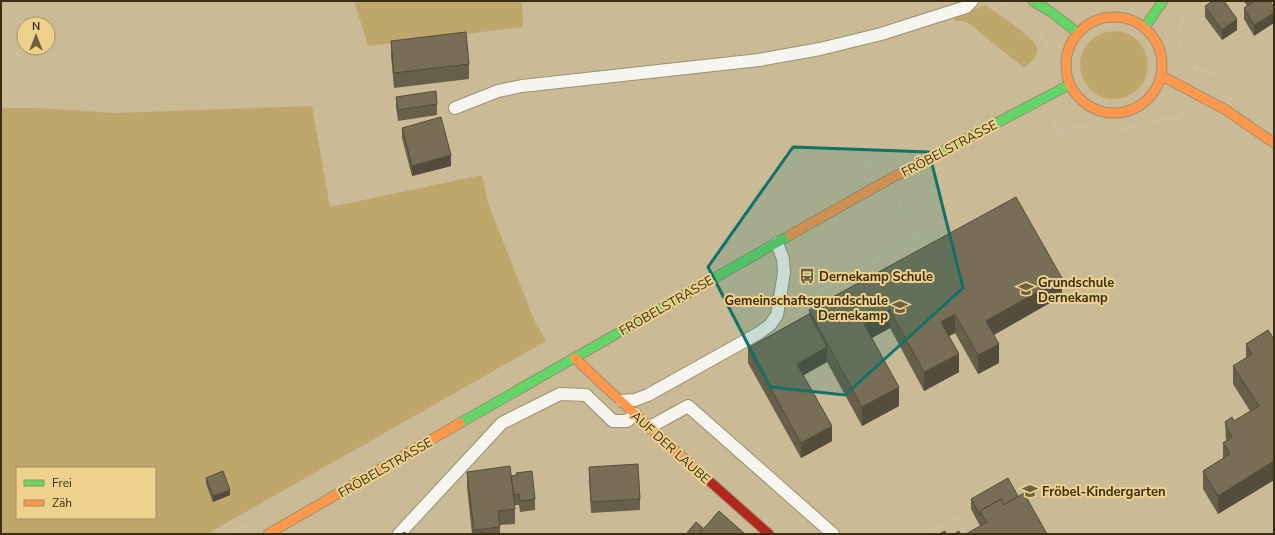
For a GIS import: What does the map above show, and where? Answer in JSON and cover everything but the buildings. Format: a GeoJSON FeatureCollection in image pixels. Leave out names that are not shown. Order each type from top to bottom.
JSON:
{"type":"FeatureCollection","features":[{"type":"Feature","properties":{"kind":"street"},"geometry":{"type":"LineString","coordinates":[[1033,1],[1051,12],[1078,33]]}},
{"type":"Feature","properties":{"kind":"street"},"geometry":{"type":"LineString","coordinates":[[1145,27],[1162,2]]}},
{"type":"Feature","properties":{"kind":"street"},"geometry":{"type":"LineString","coordinates":[[1110,16],[1128,19],[1145,27],[1157,41],[1163,58],[1162,76],[1153,95],[1138,108],[1119,114],[1098,111],[1081,101],[1070,84],[1066,67],[1068,49],[1078,33],[1092,22],[1110,16]]}},
{"type":"Feature","properties":{"kind":"street"},"geometry":{"type":"LineString","coordinates":[[1162,76],[1226,110],[1274,143]]}},
{"type":"Feature","properties":{"kind":"street","name":"FRÖBELSTRASSE"},"geometry":{"type":"LineString","coordinates":[[268,534],[886,181],[1070,84]]}},
{"type":"Feature","properties":{"kind":"street","name":"AUF DER LAUBE"},"geometry":{"type":"LineString","coordinates":[[575,358],[769,534]]}},
{"type":"Feature","properties":{"kind":"lane"},"geometry":{"type":"LineString","coordinates":[[455,108],[498,91],[522,86],[759,60],[820,49],[881,34],[966,7],[972,1]]}},
{"type":"Feature","properties":{"kind":"lane"},"geometry":{"type":"LineString","coordinates":[[622,401],[635,400],[655,391],[759,333],[770,325],[777,315],[784,273],[783,259],[777,243]]}},
{"type":"Feature","properties":{"kind":"lane"},"geometry":{"type":"LineString","coordinates":[[399,534],[502,423],[560,394],[586,395],[613,421],[627,421],[635,414]]}},
{"type":"Feature","properties":{"kind":"lane"},"geometry":{"type":"LineString","coordinates":[[650,427],[688,406],[833,534]]}},
{"type":"Feature","properties":{"kind":"path"},"geometry":{"type":"LineString","coordinates":[[1162,2],[1183,19],[1179,31],[1179,46],[1185,57],[1196,67]]}},
{"type":"Feature","properties":{"kind":"path"},"geometry":{"type":"LineString","coordinates":[[1043,99],[1058,135],[1075,126],[1086,126],[1102,131],[1121,131],[1152,121],[1180,117],[1183,115],[1190,91]]}},
{"type":"Feature","properties":{"kind":"path"},"geometry":{"type":"LineString","coordinates":[[777,315],[918,236],[873,159]]}},
{"type":"Feature","properties":{"kind":"path"},"geometry":{"type":"LineString","coordinates":[[928,534],[956,518],[965,534]]}},
{"type":"Feature","properties":{"kind":"highlighted area"},"geometry":{"type":"Polygon","coordinates":[[[793,147],[929,152],[963,288],[845,395],[770,387],[708,267],[793,147]]]}},
{"type":"Feature","properties":{"kind":"shaded area"},"geometry":{"type":"Polygon","coordinates":[[[354,1],[522,1],[523,27],[368,46],[354,1]]]}},
{"type":"Feature","properties":{"kind":"shaded area"},"geometry":{"type":"Polygon","coordinates":[[[985,5],[1022,31],[1035,43],[1037,54],[1024,68],[971,25],[963,21],[954,21],[955,18],[985,5]]]}},
{"type":"Feature","properties":{"kind":"shaded area"},"geometry":{"type":"Polygon","coordinates":[[[1114,31],[1127,34],[1138,41],[1145,52],[1148,65],[1145,78],[1138,89],[1127,96],[1114,99],[1101,96],[1090,89],[1083,78],[1080,65],[1083,52],[1090,41],[1101,34],[1114,31]]]}},
{"type":"Feature","properties":{"kind":"shaded area"},"geometry":{"type":"Polygon","coordinates":[[[312,106],[330,207],[482,175],[488,203],[535,322],[546,341],[207,534],[1,534],[1,108],[37,108],[114,113],[312,106]]]}},
{"type":"Feature","properties":{"kind":"traffic: fast"},"geometry":{"type":"LineString","coordinates":[[1033,1],[1051,12],[1078,33]]}},
{"type":"Feature","properties":{"kind":"traffic: fast"},"geometry":{"type":"LineString","coordinates":[[1145,27],[1163,1]]}},
{"type":"Feature","properties":{"kind":"traffic: fast"},"geometry":{"type":"LineString","coordinates":[[930,158],[1069,85]]}},
{"type":"Feature","properties":{"kind":"traffic: fast"},"geometry":{"type":"LineString","coordinates":[[460,423],[790,235]]}},
{"type":"Feature","properties":{"kind":"traffic: slow"},"geometry":{"type":"LineString","coordinates":[[1114,17],[1132,21],[1141,25],[1148,31],[1154,38],[1158,47],[1162,65],[1158,83],[1154,92],[1148,99],[1141,105],[1132,109],[1114,113],[1096,109],[1087,105],[1080,99],[1074,92],[1070,83],[1066,65],[1070,47],[1074,38],[1080,31],[1087,25],[1096,21],[1114,17]]}},
{"type":"Feature","properties":{"kind":"traffic: slow"},"geometry":{"type":"LineString","coordinates":[[1162,76],[1226,110],[1274,143]]}},
{"type":"Feature","properties":{"kind":"traffic: slow"},"geometry":{"type":"LineString","coordinates":[[790,235],[930,158]]}},
{"type":"Feature","properties":{"kind":"traffic: slow"},"geometry":{"type":"LineString","coordinates":[[575,358],[698,471]]}},
{"type":"Feature","properties":{"kind":"traffic: slow"},"geometry":{"type":"LineString","coordinates":[[268,534],[460,423]]}},
{"type":"Feature","properties":{"kind":"traffic: jam"},"geometry":{"type":"LineString","coordinates":[[698,471],[769,534]]}},
{"type":"Feature","properties":{"kind":"place","name":"Dernekamp Schule"},"geometry":{"type":"Point","coordinates":[807,276]}},
{"type":"Feature","properties":{"kind":"place","name":"Grundschule Dernekamp"},"geometry":{"type":"Point","coordinates":[1026,289]}},
{"type":"Feature","properties":{"kind":"place","name":"Gemeinschaftsgrundschule Dernekamp"},"geometry":{"type":"Point","coordinates":[900,307]}},
{"type":"Feature","properties":{"kind":"place","name":"Fröbel-Kindergarten"},"geometry":{"type":"Point","coordinates":[1030,491]}}]}
